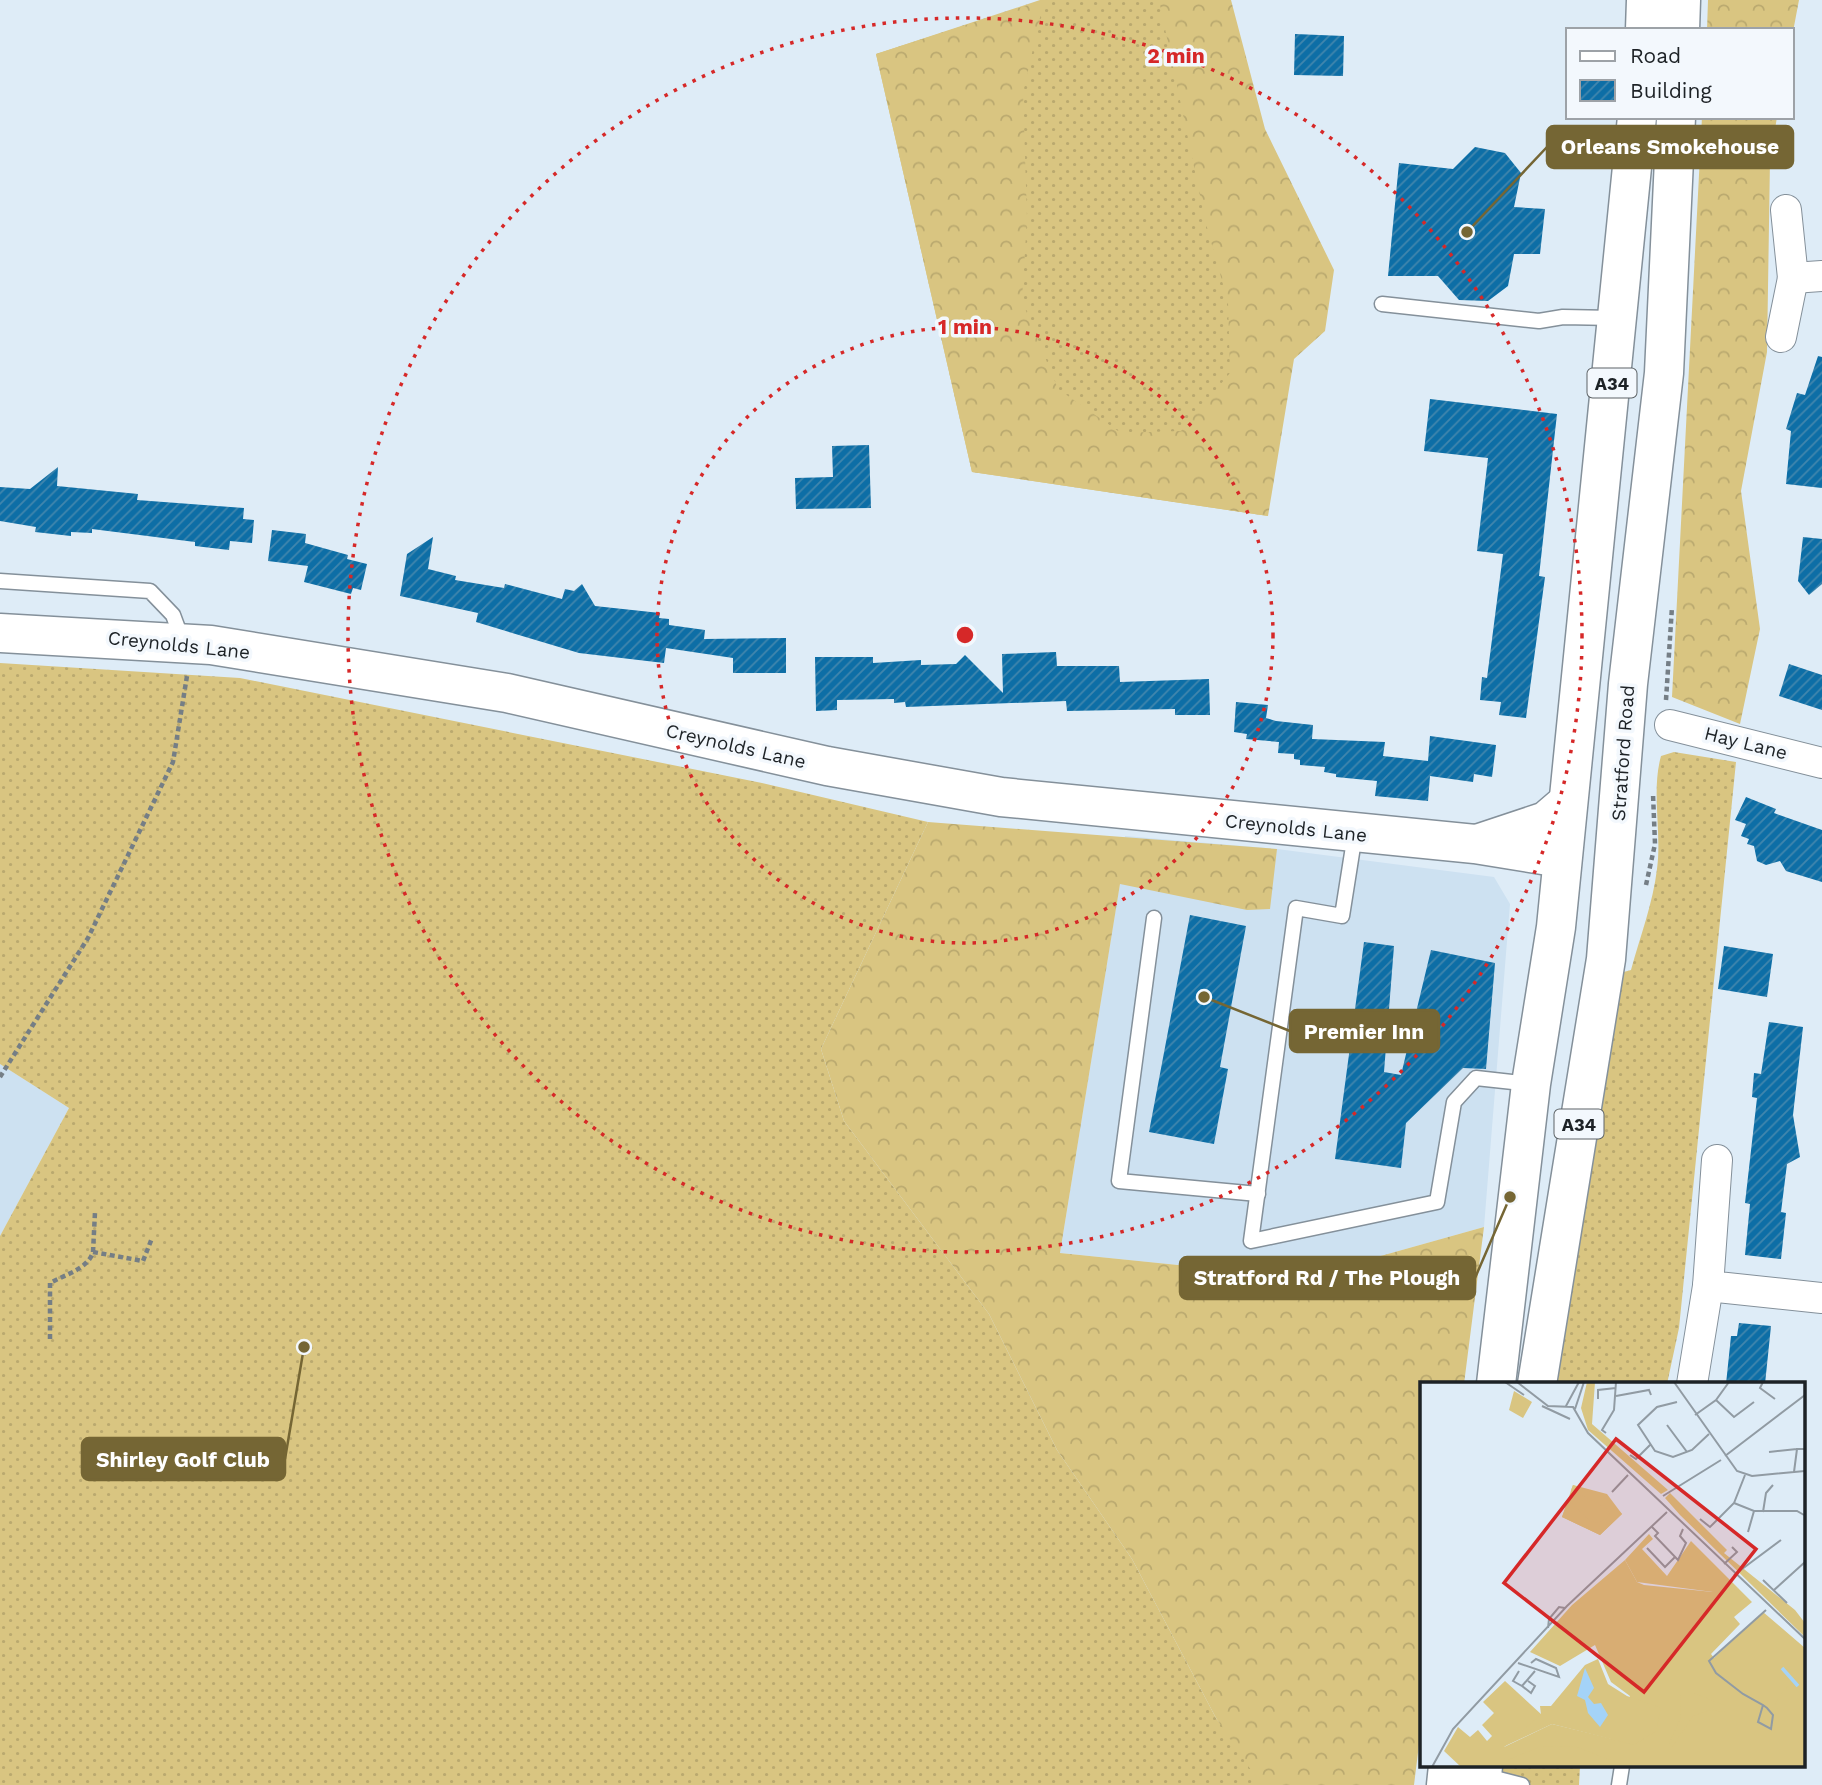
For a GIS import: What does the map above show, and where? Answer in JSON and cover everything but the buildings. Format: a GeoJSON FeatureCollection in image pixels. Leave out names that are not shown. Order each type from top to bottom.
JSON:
{"type":"FeatureCollection","features":[{"type":"Feature","properties":{"kind":"main road"},"geometry":{"type":"LineString","coordinates":[[1645,28],[1646,0]]}},
{"type":"Feature","properties":{"kind":"main road"},"geometry":{"type":"LineString","coordinates":[[1680,28],[1681,0]]}},
{"type":"Feature","properties":{"kind":"main road","name":"A34"},"geometry":{"type":"LineString","coordinates":[[1537,1382],[1606,958],[1589,861],[1567,803],[1619,318],[1637,119]]}},
{"type":"Feature","properties":{"kind":"main road","name":"Stratford Road"},"geometry":{"type":"LineString","coordinates":[[1589,861],[1605,765],[1610,708],[1628,684],[1664,373],[1676,119]]}},
{"type":"Feature","properties":{"kind":"main road","name":"Creynolds Lane"},"geometry":{"type":"LineString","coordinates":[[0,633],[186,643],[507,693],[827,766],[1001,797],[1475,844],[1589,861]]}},
{"type":"Feature","properties":{"kind":"main road","name":"Creynolds Lane"},"geometry":{"type":"LineString","coordinates":[[1475,844],[1516,833],[1546,821],[1567,803]]}},
{"type":"Feature","properties":{"kind":"main road","name":"A34"},"geometry":{"type":"LineString","coordinates":[[1496,1382],[1531,1084],[1556,927],[1589,861]]}},
{"type":"Feature","properties":{"kind":"main road"},"geometry":{"type":"LineString","coordinates":[[1446,1785],[1473,1773]]}},
{"type":"Feature","properties":{"kind":"street"},"geometry":{"type":"LineString","coordinates":[[1781,337],[1807,277],[1786,210]]}},
{"type":"Feature","properties":{"kind":"street","name":"Hay Lane"},"geometry":{"type":"LineString","coordinates":[[1670,725],[1822,762]]}},
{"type":"Feature","properties":{"kind":"street"},"geometry":{"type":"LineString","coordinates":[[1692,1382],[1709,1286],[1717,1160]]}},
{"type":"Feature","properties":{"kind":"street"},"geometry":{"type":"LineString","coordinates":[[1709,1286],[1822,1297]]}},
{"type":"Feature","properties":{"kind":"lane"},"geometry":{"type":"LineString","coordinates":[[1382,303],[1539,321],[1563,317],[1619,318]]}},
{"type":"Feature","properties":{"kind":"lane"},"geometry":{"type":"LineString","coordinates":[[0,581],[150,591],[173,615],[186,643]]}},
{"type":"Feature","properties":{"kind":"lane"},"geometry":{"type":"LineString","coordinates":[[1355,834],[1342,916],[1296,908],[1251,1241],[1437,1202],[1454,1101],[1476,1078],[1531,1084]]}},
{"type":"Feature","properties":{"kind":"lane"},"geometry":{"type":"LineString","coordinates":[[1154,918],[1119,1181],[1258,1194]]}},
{"type":"Feature","properties":{"kind":"lane"},"geometry":{"type":"LineString","coordinates":[[1473,1773],[1522,1785]]}},
{"type":"Feature","properties":{"kind":"path"},"geometry":{"type":"LineString","coordinates":[[0,1077],[88,938],[173,762],[186,643]]}},
{"type":"Feature","properties":{"kind":"path"},"geometry":{"type":"LineString","coordinates":[[50,1339],[50,1283],[91,1260],[95,1212]]}},
{"type":"Feature","properties":{"kind":"path"},"geometry":{"type":"LineString","coordinates":[[93,1252],[143,1261],[152,1238]]}},
{"type":"Feature","properties":{"kind":"shaded area"},"geometry":{"type":"Polygon","coordinates":[[[1125,836],[1277,849],[1494,877],[1510,904],[1484,1227],[1377,1257],[1227,1270],[1060,1253],[1120,883],[1125,836]]]}},
{"type":"Feature","properties":{"kind":"shaded area"},"geometry":{"type":"Polygon","coordinates":[[[0,1064],[69,1108],[0,1236],[0,1064]]]}},
{"type":"Feature","properties":{"kind":"green space"},"geometry":{"type":"Polygon","coordinates":[[[1040,0],[1209,0],[1268,516],[972,472],[876,54],[1040,0]]]}},
{"type":"Feature","properties":{"kind":"green space"},"geometry":{"type":"Polygon","coordinates":[[[1044,0],[1023,93],[1027,218],[1022,301],[1058,389],[1121,433],[1181,431],[1230,373],[1228,302],[1206,224],[1159,0],[1231,0],[1265,129],[1334,270],[1325,331],[1294,359],[1268,516],[972,472],[876,54],[1044,0]]]}},
{"type":"Feature","properties":{"kind":"green space"},"geometry":{"type":"Polygon","coordinates":[[[1708,0],[1799,0],[1794,28],[1707,28],[1708,0]]]}},
{"type":"Feature","properties":{"kind":"green space"},"geometry":{"type":"Polygon","coordinates":[[[1702,119],[1777,119],[1770,160],[1767,352],[1741,491],[1760,629],[1740,724],[1672,697],[1702,119]]]}},
{"type":"Feature","properties":{"kind":"green space"},"geometry":{"type":"Polygon","coordinates":[[[0,663],[240,678],[762,783],[928,822],[821,1049],[844,1121],[989,1314],[1057,1450],[1132,1559],[1216,1718],[1267,1785],[0,1785],[0,1236],[69,1108],[0,1064],[0,663]]]}},
{"type":"Feature","properties":{"kind":"green space"},"geometry":{"type":"Polygon","coordinates":[[[1674,752],[1736,762],[1679,1328],[1667,1382],[1555,1382],[1620,973],[1631,970],[1655,882],[1658,855],[1657,784],[1661,756],[1674,752]]]}},
{"type":"Feature","properties":{"kind":"green space"},"geometry":{"type":"Polygon","coordinates":[[[928,822],[1277,849],[1270,909],[1247,910],[1120,884],[1060,1253],[1227,1270],[1377,1257],[1484,1227],[1464,1382],[1420,1382],[1420,1736],[1414,1785],[1261,1785],[1216,1718],[1132,1559],[1057,1450],[989,1314],[844,1121],[821,1049],[928,822]]]}},
{"type":"Feature","properties":{"kind":"green space"},"geometry":{"type":"Polygon","coordinates":[[[1501,1768],[1580,1768],[1579,1785],[1498,1785],[1501,1768]]]}},
{"type":"Feature","properties":{"kind":"place","name":"Orleans Smokehouse"},"geometry":{"type":"Point","coordinates":[1467,232]}},
{"type":"Feature","properties":{"kind":"place","name":"Premier Inn"},"geometry":{"type":"Point","coordinates":[1204,997]}},
{"type":"Feature","properties":{"kind":"place","name":"Stratford Rd / The Plough"},"geometry":{"type":"Point","coordinates":[1510,1197]}},
{"type":"Feature","properties":{"kind":"place","name":"Shirley Golf Club"},"geometry":{"type":"Point","coordinates":[304,1347]}}]}
